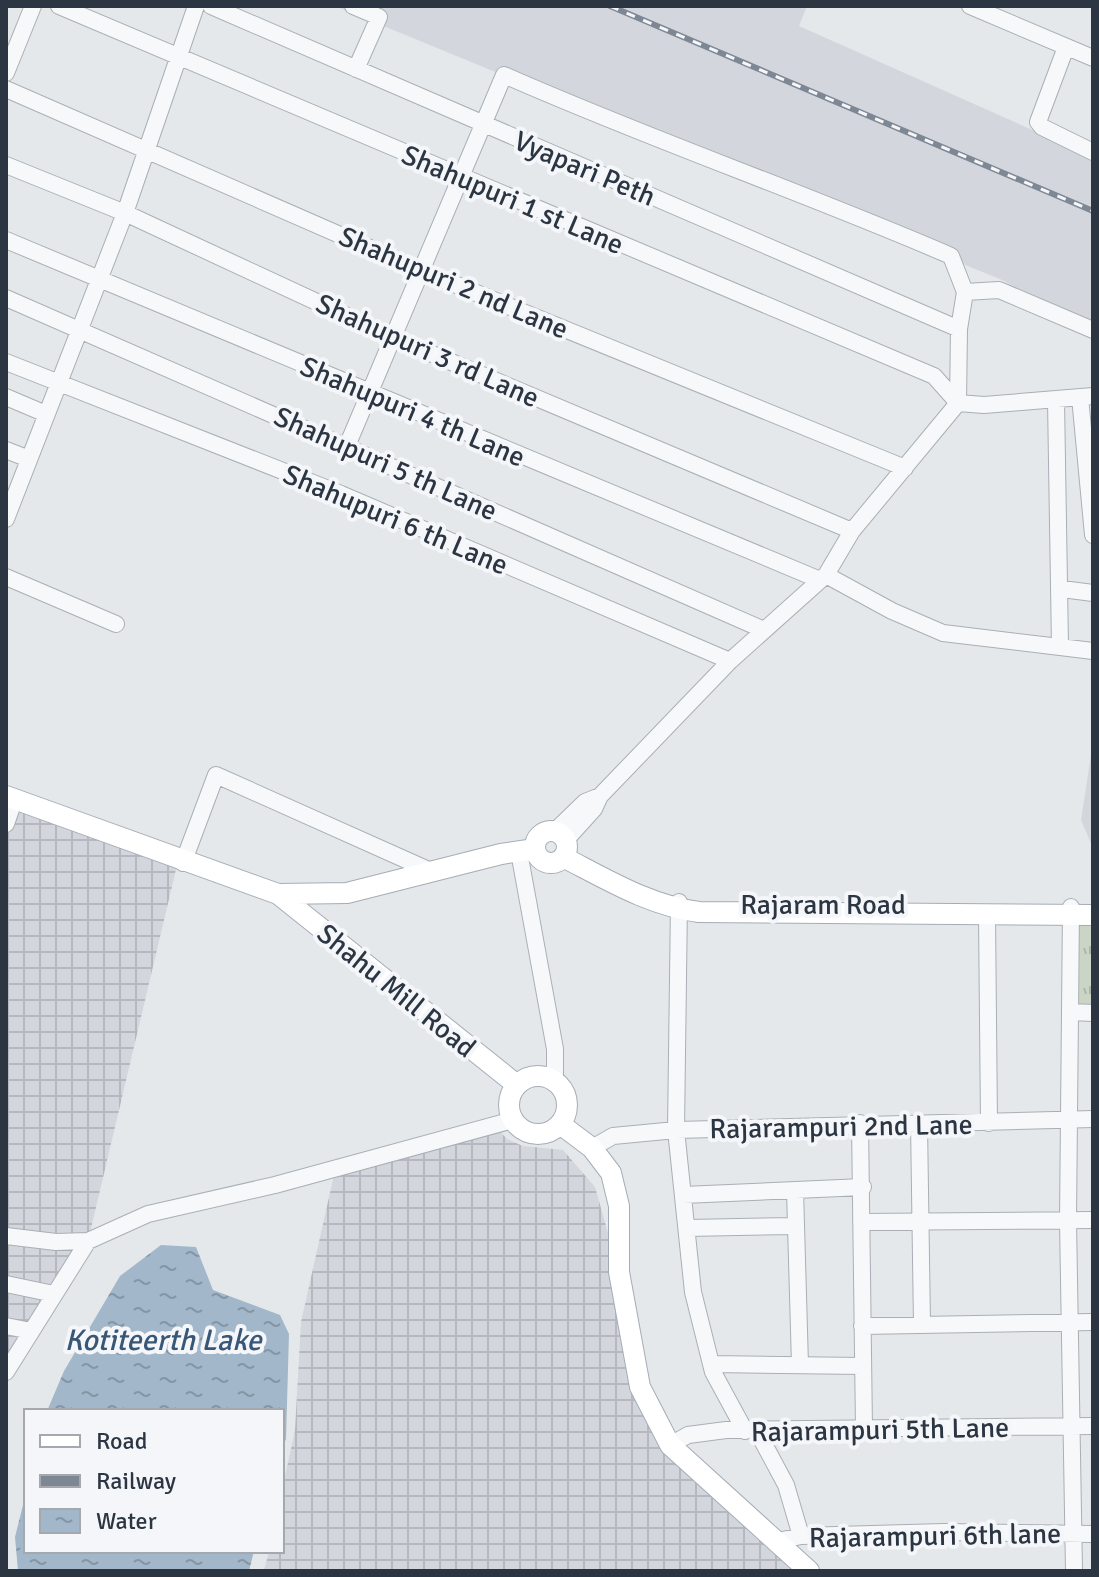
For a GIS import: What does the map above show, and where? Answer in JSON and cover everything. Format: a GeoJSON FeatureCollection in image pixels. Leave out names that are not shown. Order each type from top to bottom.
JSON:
{"type":"FeatureCollection","features":[{"type":"Feature","properties":{"kind":"main road"},"geometry":{"type":"LineString","coordinates":[[11,797],[183,863],[278,894],[347,893],[527,851],[540,835],[562,844]]}},
{"type":"Feature","properties":{"kind":"main road","name":"Rajaram Road"},"geometry":{"type":"LineString","coordinates":[[562,844],[678,906],[832,901],[1072,911],[1093,907]]}},
{"type":"Feature","properties":{"kind":"main road","name":"Shahu Mill Road"},"geometry":{"type":"LineString","coordinates":[[278,894],[517,1085]]}},
{"type":"Feature","properties":{"kind":"main road"},"geometry":{"type":"LineString","coordinates":[[678,906],[987,915],[1072,911],[1093,915]]}},
{"type":"Feature","properties":{"kind":"main road"},"geometry":{"type":"LineString","coordinates":[[534,1076],[555,1080],[568,1104],[560,1124],[547,1133],[538,1134],[528,1132],[513,1120],[509,1102],[517,1085],[534,1076]]}},
{"type":"Feature","properties":{"kind":"main road"},"geometry":{"type":"LineString","coordinates":[[560,1124],[592,1148],[611,1173],[619,1206],[619,1272],[640,1387],[670,1445],[809,1571]]}},
{"type":"Feature","properties":{"kind":"street"},"geometry":{"type":"LineString","coordinates":[[6,73],[33,6]]}},
{"type":"Feature","properties":{"kind":"street","name":"Shahupuri 1 st Lane"},"geometry":{"type":"LineString","coordinates":[[59,6],[934,376],[958,403]]}},
{"type":"Feature","properties":{"kind":"street"},"geometry":{"type":"LineString","coordinates":[[6,519],[125,213],[196,6]]}},
{"type":"Feature","properties":{"kind":"street","name":"Vyapari Peth"},"geometry":{"type":"LineString","coordinates":[[211,6],[959,329]]}},
{"type":"Feature","properties":{"kind":"street"},"geometry":{"type":"LineString","coordinates":[[353,6],[379,17],[356,69]]}},
{"type":"Feature","properties":{"kind":"street"},"geometry":{"type":"LineString","coordinates":[[970,6],[1093,58]]}},
{"type":"Feature","properties":{"kind":"street"},"geometry":{"type":"LineString","coordinates":[[1066,47],[1038,122],[1093,152]]}},
{"type":"Feature","properties":{"kind":"street"},"geometry":{"type":"LineString","coordinates":[[347,446],[504,75],[609,121],[831,205],[951,256],[965,292],[959,329],[958,403],[852,531],[823,578],[730,661],[600,796],[585,802],[562,844]]}},
{"type":"Feature","properties":{"kind":"street","name":"Shahupuri 2 nd Lane"},"geometry":{"type":"LineString","coordinates":[[6,89],[420,270],[905,468]]}},
{"type":"Feature","properties":{"kind":"street","name":"Shahupuri 3 rd Lane"},"geometry":{"type":"LineString","coordinates":[[6,165],[125,213],[392,337],[852,531]]}},
{"type":"Feature","properties":{"kind":"street","name":"Shahupuri 4 th Lane"},"geometry":{"type":"LineString","coordinates":[[6,240],[369,393],[823,578],[943,633],[1093,651]]}},
{"type":"Feature","properties":{"kind":"street"},"geometry":{"type":"LineString","coordinates":[[965,292],[999,290],[1093,330]]}},
{"type":"Feature","properties":{"kind":"street","name":"Shahupuri 5 th Lane"},"geometry":{"type":"LineString","coordinates":[[6,298],[764,630]]}},
{"type":"Feature","properties":{"kind":"street","name":"Shahupuri 6 th Lane"},"geometry":{"type":"LineString","coordinates":[[6,362],[341,494],[730,661]]}},
{"type":"Feature","properties":{"kind":"street"},"geometry":{"type":"LineString","coordinates":[[6,397],[46,414]]}},
{"type":"Feature","properties":{"kind":"street"},"geometry":{"type":"LineString","coordinates":[[958,403],[1086,397],[1093,535]]}},
{"type":"Feature","properties":{"kind":"street"},"geometry":{"type":"LineString","coordinates":[[1056,400],[1062,589],[1060,647]]}},
{"type":"Feature","properties":{"kind":"street"},"geometry":{"type":"LineString","coordinates":[[6,450],[29,459]]}},
{"type":"Feature","properties":{"kind":"street"},"geometry":{"type":"LineString","coordinates":[[6,577],[116,624]]}},
{"type":"Feature","properties":{"kind":"street"},"geometry":{"type":"LineString","coordinates":[[1062,589],[1093,593]]}},
{"type":"Feature","properties":{"kind":"street"},"geometry":{"type":"LineString","coordinates":[[183,863],[216,775],[433,872]]}},
{"type":"Feature","properties":{"kind":"street"},"geometry":{"type":"LineString","coordinates":[[6,824],[11,797]]}},
{"type":"Feature","properties":{"kind":"street"},"geometry":{"type":"LineString","coordinates":[[527,851],[555,1049],[555,1080]]}},
{"type":"Feature","properties":{"kind":"street"},"geometry":{"type":"LineString","coordinates":[[678,906],[676,1130],[693,1292],[711,1364],[786,1485],[801,1536]]}},
{"type":"Feature","properties":{"kind":"street"},"geometry":{"type":"LineString","coordinates":[[1072,911],[1068,1221],[1074,1571]]}},
{"type":"Feature","properties":{"kind":"street"},"geometry":{"type":"LineString","coordinates":[[987,915],[989,1123]]}},
{"type":"Feature","properties":{"kind":"street"},"geometry":{"type":"LineString","coordinates":[[1071,1012],[1093,1013]]}},
{"type":"Feature","properties":{"kind":"street","name":"Rajarampuri 2nd Lane"},"geometry":{"type":"LineString","coordinates":[[592,1148],[613,1136],[676,1130],[1093,1119]]}},
{"type":"Feature","properties":{"kind":"street"},"geometry":{"type":"LineString","coordinates":[[6,1236],[56,1242],[88,1241],[148,1214],[275,1185],[513,1120]]}},
{"type":"Feature","properties":{"kind":"street"},"geometry":{"type":"LineString","coordinates":[[860,1123],[864,1429]]}},
{"type":"Feature","properties":{"kind":"street"},"geometry":{"type":"LineString","coordinates":[[919,1123],[922,1325]]}},
{"type":"Feature","properties":{"kind":"street"},"geometry":{"type":"LineString","coordinates":[[683,1195],[863,1187]]}},
{"type":"Feature","properties":{"kind":"street"},"geometry":{"type":"LineString","coordinates":[[795,1190],[800,1365]]}},
{"type":"Feature","properties":{"kind":"street"},"geometry":{"type":"LineString","coordinates":[[861,1222],[1093,1220]]}},
{"type":"Feature","properties":{"kind":"street"},"geometry":{"type":"LineString","coordinates":[[687,1228],[794,1226]]}},
{"type":"Feature","properties":{"kind":"street"},"geometry":{"type":"LineString","coordinates":[[6,1372],[88,1241]]}},
{"type":"Feature","properties":{"kind":"street"},"geometry":{"type":"LineString","coordinates":[[6,1284],[54,1294]]}},
{"type":"Feature","properties":{"kind":"street"},"geometry":{"type":"LineString","coordinates":[[862,1326],[1093,1322]]}},
{"type":"Feature","properties":{"kind":"street"},"geometry":{"type":"LineString","coordinates":[[6,1326],[31,1331]]}},
{"type":"Feature","properties":{"kind":"street"},"geometry":{"type":"LineString","coordinates":[[711,1364],[863,1366]]}},
{"type":"Feature","properties":{"kind":"street","name":"Rajarampuri 5th Lane"},"geometry":{"type":"LineString","coordinates":[[670,1445],[688,1435],[751,1431],[1093,1426]]}},
{"type":"Feature","properties":{"kind":"street","name":"Rajarampuri 6th lane"},"geometry":{"type":"LineString","coordinates":[[778,1541],[801,1536],[1093,1534]]}},
{"type":"Feature","properties":{"kind":"shaded area"},"geometry":{"type":"Polygon","coordinates":[[[335,6],[807,6],[799,26],[1093,157],[1093,330],[1002,280],[335,6]]]}},
{"type":"Feature","properties":{"kind":"shaded area"},"geometry":{"type":"Polygon","coordinates":[[[1093,742],[1093,848],[1081,820],[1093,742]]]}},
{"type":"Feature","properties":{"kind":"shaded area"},"geometry":{"type":"Polygon","coordinates":[[[6,796],[178,861],[88,1241],[6,1373],[6,796]]]}},
{"type":"Feature","properties":{"kind":"shaded area"},"geometry":{"type":"Polygon","coordinates":[[[495,1126],[507,1139],[523,1146],[563,1150],[595,1187],[619,1272],[640,1387],[668,1441],[808,1571],[264,1571],[268,1553],[284,1553],[284,1481],[295,1430],[301,1322],[336,1166],[495,1126]]]}},
{"type":"Feature","properties":{"kind":"green space"},"geometry":{"type":"Polygon","coordinates":[[[1077,917],[1093,917],[1093,1007],[1077,1007],[1077,917]]]}},
{"type":"Feature","properties":{"kind":"water","name":"Kotiteerth Lake"},"geometry":{"type":"Polygon","coordinates":[[[161,1245],[196,1247],[213,1290],[280,1315],[289,1334],[284,1444],[284,1409],[48,1409],[64,1371],[120,1276],[161,1245]]]}},
{"type":"Feature","properties":{"kind":"water"},"geometry":{"type":"Polygon","coordinates":[[[24,1501],[24,1553],[254,1553],[249,1571],[18,1571],[15,1537],[24,1501]]]}},
{"type":"Feature","properties":{"kind":"railway"},"geometry":{"type":"LineString","coordinates":[[610,6],[1093,211]]}}]}
